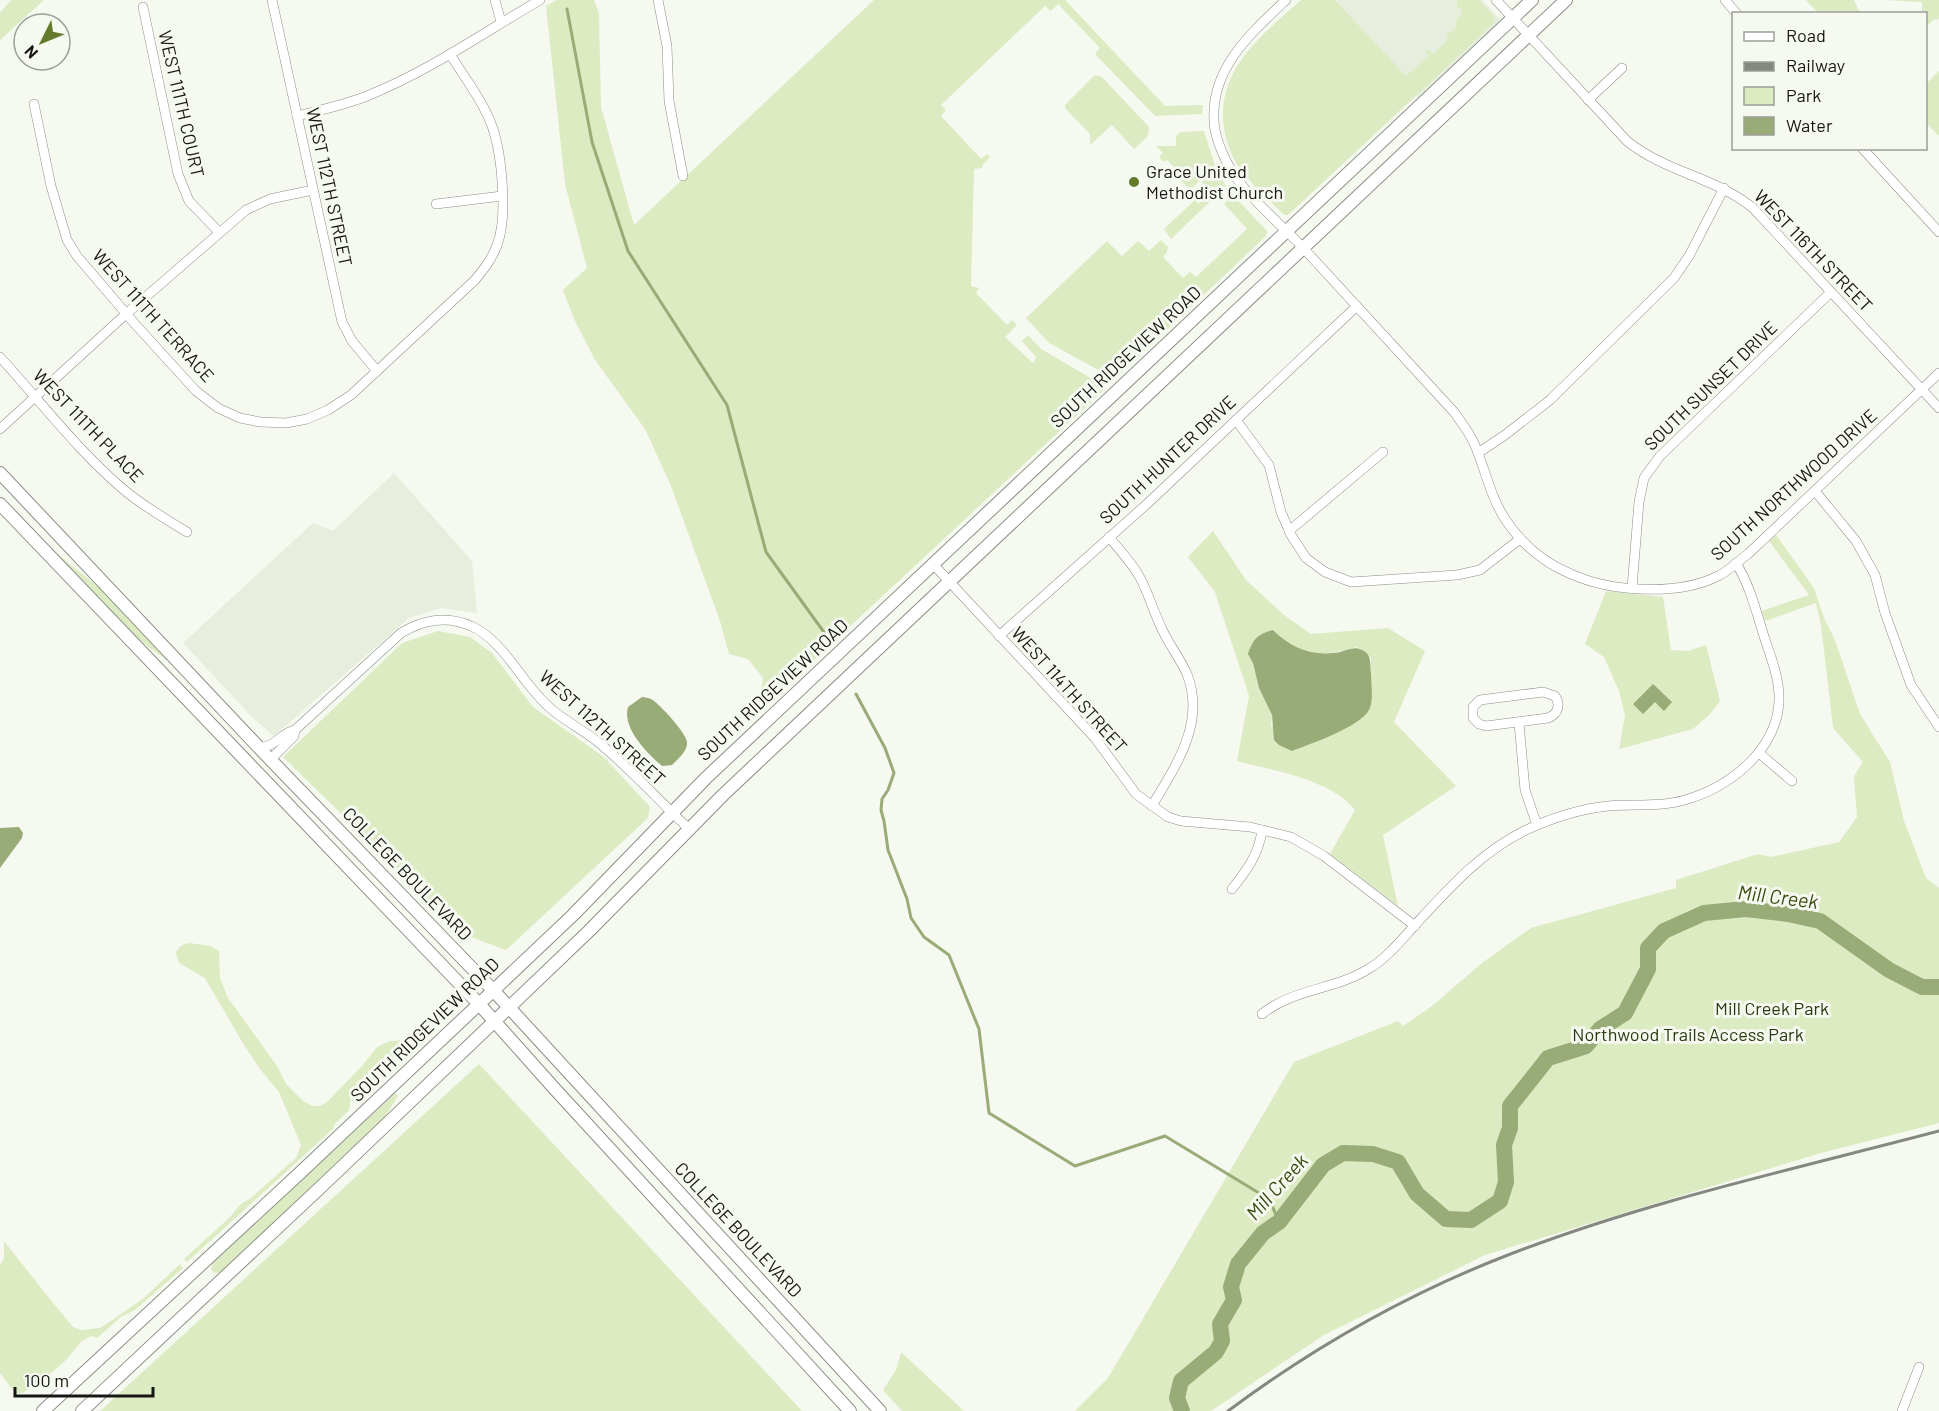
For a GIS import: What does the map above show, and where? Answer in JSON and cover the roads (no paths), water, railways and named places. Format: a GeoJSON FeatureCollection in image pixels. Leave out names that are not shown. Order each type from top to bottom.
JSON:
{"type":"FeatureCollection","features":[{"type":"Feature","properties":{"kind":"main road","name":"SOUTH RIDGEVIEW ROAD"},"geometry":{"type":"LineString","coordinates":[[43,1411],[294,1179],[573,915],[671,812],[1532,0]]}},
{"type":"Feature","properties":{"kind":"main road"},"geometry":{"type":"LineString","coordinates":[[81,1411],[589,931],[688,828],[1566,0]]}},
{"type":"Feature","properties":{"kind":"main road","name":"COLLEGE BOULEVARD"},"geometry":{"type":"LineString","coordinates":[[0,473],[265,754],[493,990],[880,1411]]}},
{"type":"Feature","properties":{"kind":"main road","name":"COLLEGE BOULEVARD"},"geometry":{"type":"LineString","coordinates":[[0,504],[495,1020],[553,1087],[850,1411]]}},
{"type":"Feature","properties":{"kind":"street","name":"WEST 112TH STREET"},"geometry":{"type":"LineString","coordinates":[[272,0],[342,322],[352,341],[377,371]]}},
{"type":"Feature","properties":{"kind":"street"},"geometry":{"type":"LineString","coordinates":[[495,0],[501,22]]}},
{"type":"Feature","properties":{"kind":"street"},"geometry":{"type":"LineString","coordinates":[[297,116],[366,97],[450,54],[540,0]]}},
{"type":"Feature","properties":{"kind":"street"},"geometry":{"type":"LineString","coordinates":[[658,0],[667,46],[669,101],[683,176]]}},
{"type":"Feature","properties":{"kind":"street","name":"SOUTH NORTHWOOD DRIVE"},"geometry":{"type":"LineString","coordinates":[[1286,0],[1249,35],[1232,56],[1222,78],[1216,100],[1214,122],[1222,154],[1239,182],[1454,412],[1473,441],[1504,518],[1520,540],[1538,555],[1570,574],[1602,584],[1669,589],[1695,585],[1719,576],[1815,491],[1939,373]]}},
{"type":"Feature","properties":{"kind":"street","name":"WEST 116TH STREET"},"geometry":{"type":"LineString","coordinates":[[1496,0],[1627,141],[1648,157],[1724,188],[1753,208],[1939,408]]}},
{"type":"Feature","properties":{"kind":"street"},"geometry":{"type":"LineString","coordinates":[[1725,0],[1735,12]]}},
{"type":"Feature","properties":{"kind":"street","name":"WEST 111TH COURT"},"geometry":{"type":"LineString","coordinates":[[142,7],[178,174],[189,201],[219,232]]}},
{"type":"Feature","properties":{"kind":"street","name":"WEST 111TH TERRACE"},"geometry":{"type":"LineString","coordinates":[[34,104],[51,186],[67,240],[87,268],[203,398],[230,414],[248,420],[286,423],[318,415],[351,395],[475,280],[488,264],[498,244],[502,226],[502,196],[498,154],[491,125],[450,54]]}},
{"type":"Feature","properties":{"kind":"street"},"geometry":{"type":"LineString","coordinates":[[1588,100],[1622,68]]}},
{"type":"Feature","properties":{"kind":"street"},"geometry":{"type":"LineString","coordinates":[[1864,150],[1939,232]]}},
{"type":"Feature","properties":{"kind":"street"},"geometry":{"type":"LineString","coordinates":[[1478,453],[1505,435],[1550,399],[1674,278],[1691,252],[1724,188]]}},
{"type":"Feature","properties":{"kind":"street"},"geometry":{"type":"LineString","coordinates":[[0,429],[126,314],[246,210],[270,199],[313,190]]}},
{"type":"Feature","properties":{"kind":"street"},"geometry":{"type":"LineString","coordinates":[[436,204],[502,196]]}},
{"type":"Feature","properties":{"kind":"street","name":"SOUTH SUNSET DRIVE"},"geometry":{"type":"LineString","coordinates":[[1632,588],[1639,502],[1644,478],[1660,456],[1831,292]]}},
{"type":"Feature","properties":{"kind":"street","name":"SOUTH HUNTER DRIVE"},"geometry":{"type":"LineString","coordinates":[[999,636],[1236,420],[1357,306]]}},
{"type":"Feature","properties":{"kind":"street","name":"WEST 111TH PLACE"},"geometry":{"type":"LineString","coordinates":[[0,357],[78,444],[129,494],[187,532]]}},
{"type":"Feature","properties":{"kind":"street"},"geometry":{"type":"LineString","coordinates":[[1236,420],[1269,465],[1281,512],[1289,531],[1306,558],[1325,572],[1351,582],[1457,575],[1480,570],[1520,540]]}},
{"type":"Feature","properties":{"kind":"street"},"geometry":{"type":"LineString","coordinates":[[1289,531],[1383,452]]}},
{"type":"Feature","properties":{"kind":"street"},"geometry":{"type":"LineString","coordinates":[[1815,491],[1856,541],[1875,574],[1885,613],[1911,685],[1939,727]]}},
{"type":"Feature","properties":{"kind":"street"},"geometry":{"type":"LineString","coordinates":[[1109,537],[1138,574],[1163,632],[1183,666],[1191,688],[1193,701],[1191,730],[1183,754],[1152,806]]}},
{"type":"Feature","properties":{"kind":"street"},"geometry":{"type":"LineString","coordinates":[[1262,1014],[1286,998],[1337,984],[1371,968],[1385,957],[1475,863],[1517,835],[1537,825],[1585,809],[1663,804],[1685,800],[1707,792],[1729,780],[1759,753],[1770,737],[1777,719],[1780,700],[1778,680],[1745,577],[1736,563]]}},
{"type":"Feature","properties":{"kind":"street","name":"WEST 114TH STREET"},"geometry":{"type":"LineString","coordinates":[[933,564],[1095,738],[1136,794],[1168,817],[1181,821],[1238,825],[1291,837],[1324,856],[1415,926]]}},
{"type":"Feature","properties":{"kind":"street","name":"WEST 112TH STREET"},"geometry":{"type":"LineString","coordinates":[[295,730],[389,643],[411,627],[435,620],[460,622],[483,633],[549,708],[604,747],[688,828]]}},
{"type":"Feature","properties":{"kind":"street"},"geometry":{"type":"LineString","coordinates":[[1543,692],[1555,696],[1558,700],[1558,709],[1553,716],[1519,723],[1482,726],[1473,718],[1473,707],[1484,699],[1543,692]]}},
{"type":"Feature","properties":{"kind":"street"},"geometry":{"type":"LineString","coordinates":[[1519,723],[1525,790],[1537,825]]}},
{"type":"Feature","properties":{"kind":"street"},"geometry":{"type":"LineString","coordinates":[[265,754],[294,736],[295,730]]}},
{"type":"Feature","properties":{"kind":"street"},"geometry":{"type":"LineString","coordinates":[[253,768],[270,746],[295,730]]}},
{"type":"Feature","properties":{"kind":"street"},"geometry":{"type":"LineString","coordinates":[[1759,753],[1792,781]]}},
{"type":"Feature","properties":{"kind":"street"},"geometry":{"type":"LineString","coordinates":[[1232,889],[1251,865],[1260,844],[1262,830]]}},
{"type":"Feature","properties":{"kind":"street"},"geometry":{"type":"LineString","coordinates":[[1902,1411],[1919,1367]]}},
{"type":"Feature","properties":{"kind":"water"},"geometry":{"type":"Polygon","coordinates":[[[1273,630],[1296,647],[1312,652],[1330,653],[1354,648],[1365,652],[1370,663],[1372,697],[1371,706],[1364,716],[1345,729],[1292,751],[1279,745],[1274,740],[1272,715],[1259,688],[1253,663],[1248,654],[1257,638],[1273,630]]]}},
{"type":"Feature","properties":{"kind":"water"},"geometry":{"type":"Polygon","coordinates":[[[1653,684],[1672,702],[1664,711],[1655,702],[1643,714],[1633,704],[1653,684]]]}},
{"type":"Feature","properties":{"kind":"water"},"geometry":{"type":"Polygon","coordinates":[[[642,697],[651,699],[660,706],[686,738],[686,749],[672,765],[662,766],[637,740],[632,731],[627,715],[628,707],[642,697]]]}},
{"type":"Feature","properties":{"kind":"water"},"geometry":{"type":"Polygon","coordinates":[[[19,827],[23,833],[22,838],[0,868],[0,828],[19,827]]]}},
{"type":"Feature","properties":{"kind":"waterway"},"geometry":{"type":"LineString","coordinates":[[567,9],[592,142],[628,251],[727,405],[766,552],[826,635]]}},
{"type":"Feature","properties":{"kind":"waterway"},"geometry":{"type":"LineString","coordinates":[[856,694],[885,748],[894,773],[882,799],[881,810],[888,850],[907,899],[911,918],[924,937],[949,955],[979,1029],[989,1113],[1075,1166],[1165,1136],[1259,1193],[1271,1203],[1279,1222]]}},
{"type":"Feature","properties":{"kind":"waterway","name":"Mill Creek"},"geometry":{"type":"LineString","coordinates":[[1182,1411],[1177,1398],[1181,1381],[1216,1352],[1222,1341],[1220,1324],[1234,1300],[1231,1287],[1238,1264],[1263,1233],[1279,1222],[1323,1165],[1343,1153],[1373,1154],[1398,1162],[1417,1194],[1446,1219],[1471,1220],[1500,1201],[1506,1182],[1504,1145],[1510,1128],[1510,1106],[1548,1058],[1586,1046],[1600,1029],[1625,1013],[1648,969],[1648,948],[1664,931],[1704,913],[1746,909],[1788,914],[1820,921],[1889,970],[1922,987],[1939,987]]}},
{"type":"Feature","properties":{"kind":"railway"},"geometry":{"type":"LineString","coordinates":[[1228,1411],[1294,1365],[1362,1324],[1434,1287],[1508,1255],[1667,1202],[1939,1131]]}},
{"type":"Feature","properties":{"kind":"place","name":"Grace United Methodist Church"},"geometry":{"type":"Point","coordinates":[1134,182]}},
{"type":"Feature","properties":{"kind":"park label","name":"Mill Creek Park"},"geometry":{"type":"Point","coordinates":[1772,1009]}},
{"type":"Feature","properties":{"kind":"park label","name":"Northwood Trails Access Park"},"geometry":{"type":"Point","coordinates":[1688,1035]}}]}
